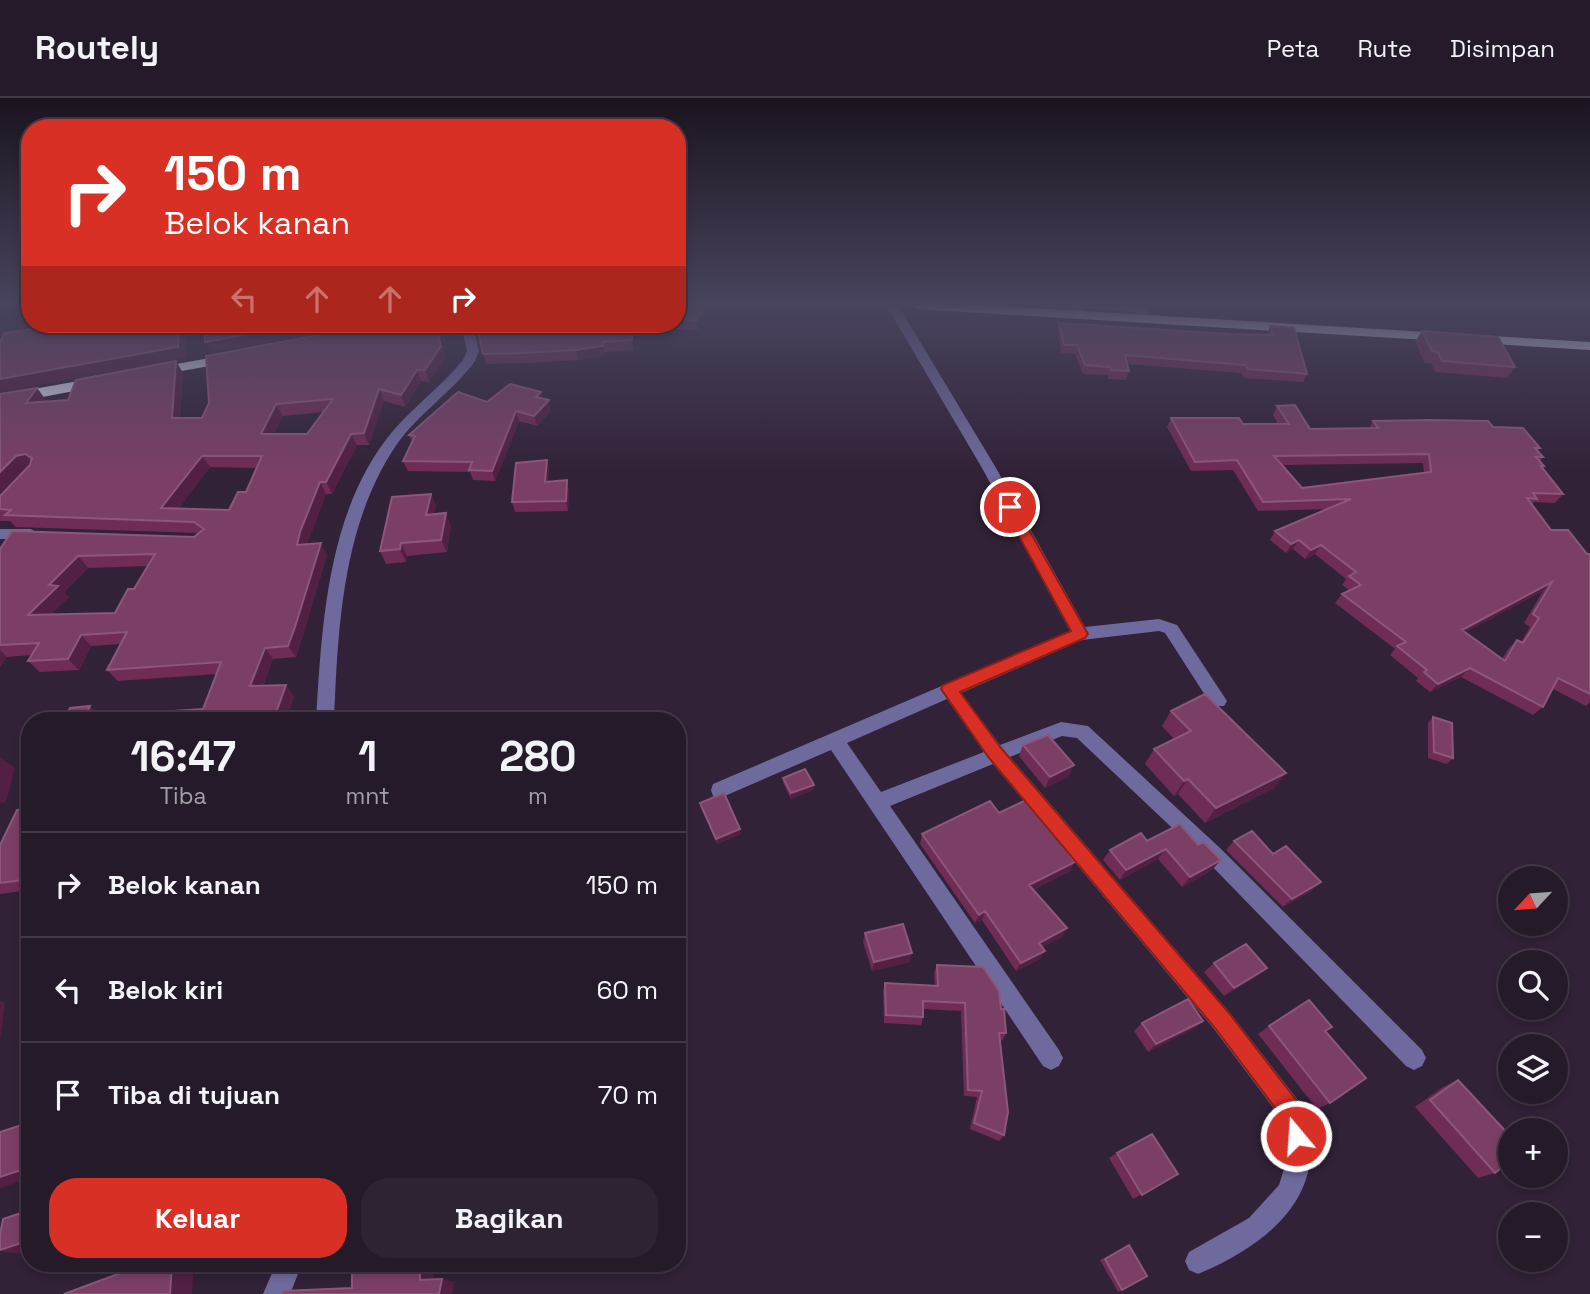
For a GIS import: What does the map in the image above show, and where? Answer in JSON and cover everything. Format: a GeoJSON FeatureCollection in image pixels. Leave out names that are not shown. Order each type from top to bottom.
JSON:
{"type":"FeatureCollection","features":[{"type":"Feature","properties":{"kind":"highway"},"geometry":{"type":"LineString","coordinates":[[0,400],[219,361]]}},
{"type":"Feature","properties":{"kind":"street"},"geometry":{"type":"LineString","coordinates":[[326,712],[334,609],[351,527],[387,448],[469,361]]}},
{"type":"Feature","properties":{"kind":"street"},"geometry":{"type":"LineString","coordinates":[[925,361],[989,468],[1080,634]]}},
{"type":"Feature","properties":{"kind":"street"},"geometry":{"type":"LineString","coordinates":[[0,534],[47,534]]}},
{"type":"Feature","properties":{"kind":"street"},"geometry":{"type":"LineString","coordinates":[[720,790],[1080,634],[1159,625],[1171,629],[1218,701]]}},
{"type":"Feature","properties":{"kind":"street"},"geometry":{"type":"LineString","coordinates":[[949,689],[995,753],[1222,1021],[1292,1113],[1299,1158],[1290,1192],[1258,1227],[1198,1261]]}},
{"type":"Feature","properties":{"kind":"street"},"geometry":{"type":"LineString","coordinates":[[878,803],[995,753],[1061,729],[1073,728],[1090,736],[1213,853],[1414,1058]]}},
{"type":"Feature","properties":{"kind":"street"},"geometry":{"type":"LineString","coordinates":[[835,739],[1051,1058]]}},
{"type":"Feature","properties":{"kind":"street"},"geometry":{"type":"LineString","coordinates":[[276,1294],[286,1272]]}},
{"type":"Feature","properties":{"kind":"building"},"geometry":{"type":"Polygon","coordinates":[[[0,361],[101,361],[0,379],[0,361]]]}},
{"type":"Feature","properties":{"kind":"building"},"geometry":{"type":"Polygon","coordinates":[[[176,361],[172,418],[202,418],[209,403],[206,361],[431,361],[425,370],[417,370],[401,395],[379,389],[364,433],[351,434],[326,482],[320,482],[297,545],[321,543],[295,627],[288,646],[265,648],[250,686],[286,685],[276,712],[159,712],[203,709],[221,662],[107,670],[127,632],[81,635],[68,659],[28,661],[39,643],[0,645],[0,549],[12,531],[194,537],[204,529],[194,522],[5,515],[11,510],[0,509],[0,496],[30,465],[32,458],[25,454],[16,456],[0,472],[0,394],[37,388],[26,403],[68,400],[76,380],[176,361]],[[333,399],[276,404],[261,434],[307,434],[333,399]],[[202,456],[161,508],[229,510],[238,492],[246,492],[262,456],[202,456]],[[155,554],[78,556],[49,585],[58,586],[28,615],[115,613],[128,589],[134,589],[155,554]]]}},
{"type":"Feature","properties":{"kind":"building"},"geometry":{"type":"Polygon","coordinates":[[[1083,361],[1126,361],[1129,371],[1111,370],[1110,367],[1085,365],[1083,361]]]}},
{"type":"Feature","properties":{"kind":"building"},"geometry":{"type":"Polygon","coordinates":[[[1195,361],[1303,361],[1307,374],[1248,369],[1245,365],[1195,361]]]}},
{"type":"Feature","properties":{"kind":"building"},"geometry":{"type":"Polygon","coordinates":[[[1442,361],[1511,361],[1515,367],[1442,361]]]}},
{"type":"Feature","properties":{"kind":"building"},"geometry":{"type":"Polygon","coordinates":[[[510,384],[541,392],[536,397],[549,400],[534,416],[516,411],[492,471],[469,470],[472,462],[403,461],[415,436],[409,435],[458,392],[487,402],[510,384]]]}},
{"type":"Feature","properties":{"kind":"building"},"geometry":{"type":"Polygon","coordinates":[[[1295,405],[1310,429],[1378,428],[1373,421],[1429,420],[1488,421],[1493,427],[1523,428],[1540,448],[1535,448],[1543,457],[1536,457],[1544,466],[1541,466],[1563,494],[1533,493],[1537,499],[1527,498],[1551,530],[1568,530],[1587,554],[1590,554],[1590,694],[1558,678],[1543,707],[1470,668],[1438,684],[1424,672],[1427,670],[1397,646],[1406,642],[1342,594],[1361,585],[1349,576],[1356,572],[1321,545],[1311,550],[1299,540],[1291,544],[1275,531],[1351,499],[1263,502],[1237,460],[1195,462],[1171,418],[1239,418],[1243,424],[1289,424],[1277,406],[1295,405]],[[1429,454],[1274,456],[1302,488],[1431,472],[1429,454]],[[1552,582],[1462,630],[1505,661],[1517,640],[1523,643],[1539,618],[1533,614],[1552,582]]]}},
{"type":"Feature","properties":{"kind":"building"},"geometry":{"type":"Polygon","coordinates":[[[547,460],[545,482],[567,480],[566,501],[512,502],[516,463],[547,460]]]}},
{"type":"Feature","properties":{"kind":"building"},"geometry":{"type":"Polygon","coordinates":[[[431,494],[426,515],[446,513],[441,540],[401,543],[400,549],[380,551],[392,497],[431,494]]]}},
{"type":"Feature","properties":{"kind":"building"},"geometry":{"type":"Polygon","coordinates":[[[1205,694],[1286,773],[1216,808],[1188,779],[1184,781],[1154,749],[1191,731],[1171,711],[1205,694]]]}},
{"type":"Feature","properties":{"kind":"building"},"geometry":{"type":"Polygon","coordinates":[[[90,706],[87,712],[68,712],[70,708],[90,706]]]}},
{"type":"Feature","properties":{"kind":"building"},"geometry":{"type":"Polygon","coordinates":[[[1433,717],[1452,723],[1453,758],[1434,752],[1433,717]]]}},
{"type":"Feature","properties":{"kind":"building"},"geometry":{"type":"Polygon","coordinates":[[[1048,735],[1074,765],[1050,777],[1023,745],[1048,735]]]}},
{"type":"Feature","properties":{"kind":"building"},"geometry":{"type":"Polygon","coordinates":[[[805,769],[814,785],[791,793],[783,778],[805,769]]]}},
{"type":"Feature","properties":{"kind":"building"},"geometry":{"type":"Polygon","coordinates":[[[724,793],[740,829],[716,839],[700,803],[724,793]]]}},
{"type":"Feature","properties":{"kind":"building"},"geometry":{"type":"Polygon","coordinates":[[[1030,798],[1078,854],[1071,857],[1075,862],[1029,885],[1067,928],[1039,943],[1045,951],[1021,963],[985,911],[979,915],[922,834],[990,801],[999,813],[1030,798]]]}},
{"type":"Feature","properties":{"kind":"building"},"geometry":{"type":"Polygon","coordinates":[[[17,810],[21,810],[21,880],[0,883],[0,845],[17,810]]]}},
{"type":"Feature","properties":{"kind":"building"},"geometry":{"type":"Polygon","coordinates":[[[1180,824],[1198,845],[1203,842],[1221,860],[1190,877],[1166,849],[1126,870],[1110,850],[1141,833],[1147,841],[1180,824]]]}},
{"type":"Feature","properties":{"kind":"building"},"geometry":{"type":"Polygon","coordinates":[[[1252,831],[1273,854],[1286,846],[1321,882],[1292,899],[1234,841],[1252,831]]]}},
{"type":"Feature","properties":{"kind":"building"},"geometry":{"type":"Polygon","coordinates":[[[903,924],[912,953],[874,962],[865,933],[903,924]]]}},
{"type":"Feature","properties":{"kind":"building"},"geometry":{"type":"Polygon","coordinates":[[[1246,944],[1267,968],[1234,988],[1214,963],[1246,944]]]}},
{"type":"Feature","properties":{"kind":"building"},"geometry":{"type":"Polygon","coordinates":[[[937,965],[983,967],[999,991],[1006,1033],[999,1033],[1008,1112],[1004,1135],[974,1123],[982,1091],[968,1090],[965,1003],[923,1001],[923,1017],[886,1015],[885,983],[938,986],[937,965]]]}},
{"type":"Feature","properties":{"kind":"building"},"geometry":{"type":"Polygon","coordinates":[[[1188,999],[1203,1021],[1156,1044],[1142,1023],[1188,999]]]}},
{"type":"Feature","properties":{"kind":"building"},"geometry":{"type":"Polygon","coordinates":[[[1309,1000],[1332,1027],[1325,1031],[1366,1078],[1330,1103],[1269,1026],[1309,1000]]]}},
{"type":"Feature","properties":{"kind":"building"},"geometry":{"type":"Polygon","coordinates":[[[1458,1080],[1498,1123],[1498,1171],[1495,1173],[1430,1100],[1458,1080]]]}},
{"type":"Feature","properties":{"kind":"building"},"geometry":{"type":"Polygon","coordinates":[[[21,1125],[21,1170],[0,1177],[0,1132],[21,1125]]]}},
{"type":"Feature","properties":{"kind":"building"},"geometry":{"type":"Polygon","coordinates":[[[1152,1134],[1178,1174],[1142,1195],[1117,1153],[1152,1134]]]}},
{"type":"Feature","properties":{"kind":"building"},"geometry":{"type":"Polygon","coordinates":[[[21,1213],[21,1243],[0,1250],[0,1235],[3,1219],[21,1213]]]}},
{"type":"Feature","properties":{"kind":"building"},"geometry":{"type":"Polygon","coordinates":[[[1129,1245],[1147,1276],[1122,1290],[1105,1259],[1129,1245]]]}},
{"type":"Feature","properties":{"kind":"building"},"geometry":{"type":"Polygon","coordinates":[[[123,1272],[171,1272],[170,1294],[64,1294],[123,1272]]]}},
{"type":"Feature","properties":{"kind":"building"},"geometry":{"type":"Polygon","coordinates":[[[352,1272],[420,1272],[420,1280],[442,1279],[439,1294],[282,1294],[283,1291],[352,1288],[352,1272]]]}},
{"type":"Feature","properties":{"kind":"route"},"geometry":{"type":"LineString","coordinates":[[1010,507],[1080,634],[949,689],[995,753],[1089,860],[1264,1074],[1292,1113],[1296,1136]]}}]}
